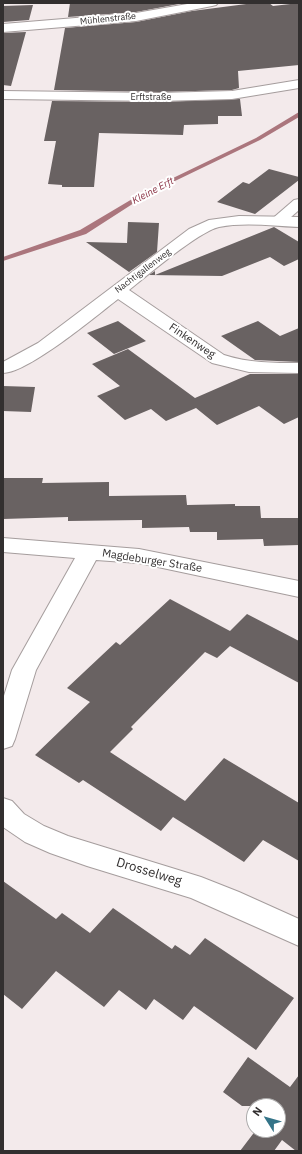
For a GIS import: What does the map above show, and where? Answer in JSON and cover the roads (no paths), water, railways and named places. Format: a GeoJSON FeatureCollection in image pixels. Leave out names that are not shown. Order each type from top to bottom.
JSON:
{"type":"FeatureCollection","features":[{"type":"Feature","properties":{"kind":"street","name":"Mühlenstraße"},"geometry":{"type":"LineString","coordinates":[[3,28],[136,17],[212,3]]}},
{"type":"Feature","properties":{"kind":"street","name":"Erftstraße"},"geometry":{"type":"LineString","coordinates":[[3,95],[159,97],[232,96],[299,84]]}},
{"type":"Feature","properties":{"kind":"street","name":"Nachtigallenweg"},"geometry":{"type":"LineString","coordinates":[[3,368],[6,368],[44,347],[195,232],[215,223],[299,222]]}},
{"type":"Feature","properties":{"kind":"street","name":"Finkenweg"},"geometry":{"type":"LineString","coordinates":[[117,290],[218,360],[237,366],[259,369],[299,368]]}},
{"type":"Feature","properties":{"kind":"street","name":"Magdeburger Straße"},"geometry":{"type":"LineString","coordinates":[[3,545],[139,556],[299,589]]}},
{"type":"Feature","properties":{"kind":"street"},"geometry":{"type":"LineString","coordinates":[[3,739],[24,670],[90,551]]}},
{"type":"Feature","properties":{"kind":"street","name":"Drosselweg"},"geometry":{"type":"LineString","coordinates":[[3,808],[6,814],[30,832],[66,848],[187,884],[299,932]]}},
{"type":"Feature","properties":{"kind":"lane"},"geometry":{"type":"LineString","coordinates":[[277,222],[299,203]]}},
{"type":"Feature","properties":{"kind":"waterway","name":"Kleine Erft"},"geometry":{"type":"LineString","coordinates":[[3,259],[83,232],[146,193],[258,139],[299,114]]}}]}
